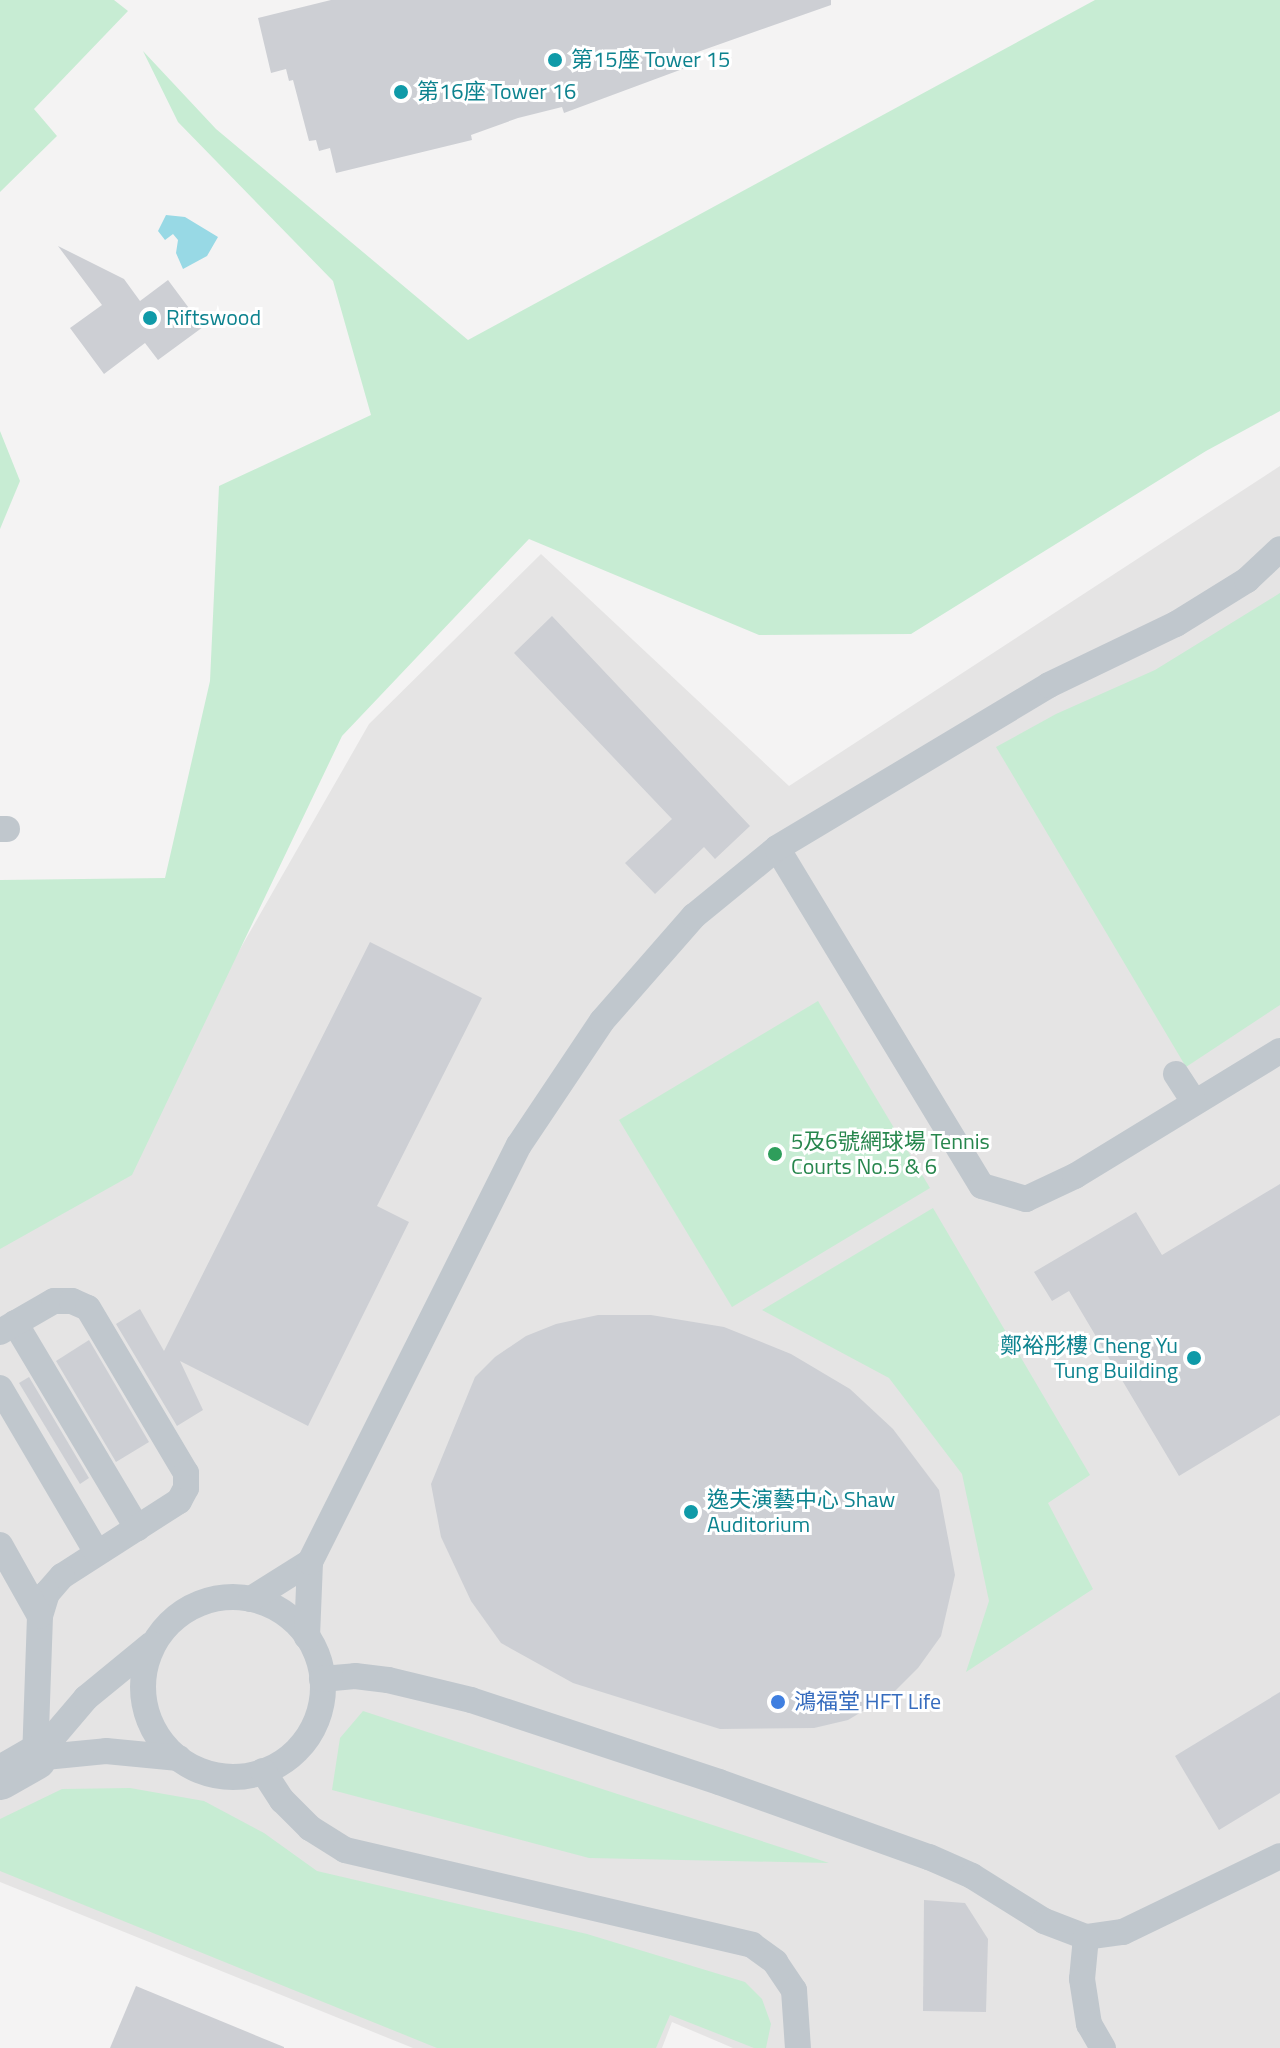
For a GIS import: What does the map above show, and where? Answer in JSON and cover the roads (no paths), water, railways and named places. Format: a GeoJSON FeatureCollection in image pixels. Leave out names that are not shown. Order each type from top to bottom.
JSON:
{"type":"FeatureCollection","features":[{"type":"Feature","properties":{"kind":"lane"},"geometry":{"type":"LineString","coordinates":[[307,1637],[310,1562],[519,1145],[617,1003],[694,916],[777,848],[1049,685],[1176,624],[1247,580],[1280,549]]}},
{"type":"Feature","properties":{"kind":"lane"},"geometry":{"type":"LineString","coordinates":[[777,848],[982,1186],[1026,1199],[1075,1176],[1280,1051]]}},
{"type":"Feature","properties":{"kind":"lane"},"geometry":{"type":"LineString","coordinates":[[1176,1074],[1194,1102]]}},
{"type":"Feature","properties":{"kind":"lane"},"geometry":{"type":"LineString","coordinates":[[17,1768],[40,1616],[47,1593],[62,1576],[97,1553],[137,1528],[179,1501],[186,1488],[186,1473],[98,1320],[88,1308],[72,1301],[54,1301],[8,1328],[137,1528]]}},
{"type":"Feature","properties":{"kind":"lane"},"geometry":{"type":"LineString","coordinates":[[0,1388],[97,1553]]}},
{"type":"Feature","properties":{"kind":"lane"},"geometry":{"type":"LineString","coordinates":[[0,1545],[40,1616]]}},
{"type":"Feature","properties":{"kind":"lane"},"geometry":{"type":"LineString","coordinates":[[251,1599],[310,1562]]}},
{"type":"Feature","properties":{"kind":"lane"},"geometry":{"type":"LineString","coordinates":[[17,1768],[86,1698],[154,1642],[172,1620],[196,1604],[223,1597],[251,1599],[274,1606],[292,1619],[307,1637],[322,1679],[318,1714],[306,1739],[287,1758],[263,1771],[234,1778],[206,1772],[179,1758],[161,1741],[149,1719],[143,1694],[144,1668],[154,1642]]}},
{"type":"Feature","properties":{"kind":"lane"},"geometry":{"type":"LineString","coordinates":[[322,1679],[355,1676],[388,1680],[471,1700],[719,1782],[929,1857],[972,1876],[1044,1921],[1086,1937],[1123,1932],[1280,1856]]}},
{"type":"Feature","properties":{"kind":"lane"},"geometry":{"type":"LineString","coordinates":[[17,1768],[106,1751],[179,1758]]}},
{"type":"Feature","properties":{"kind":"lane"},"geometry":{"type":"LineString","coordinates":[[263,1771],[282,1800],[310,1828],[345,1850],[752,1945],[775,1962],[794,1990],[798,2048]]}},
{"type":"Feature","properties":{"kind":"lane"},"geometry":{"type":"LineString","coordinates":[[1086,1937],[1082,1979],[1089,2024],[1103,2048]]}},
{"type":"Feature","properties":{"kind":"water"},"geometry":{"type":"Polygon","coordinates":[[[166,215],[185,217],[218,237],[207,256],[183,269],[176,253],[178,240],[173,234],[165,240],[158,231],[166,215]]]}},
{"type":"Feature","properties":{"kind":"place","name":"第15座 Tower 15"},"geometry":{"type":"Point","coordinates":[555,60]}},
{"type":"Feature","properties":{"kind":"place","name":"第16座 Tower 16"},"geometry":{"type":"Point","coordinates":[401,92]}},
{"type":"Feature","properties":{"kind":"place","name":"Riftswood"},"geometry":{"type":"Point","coordinates":[150,318]}},
{"type":"Feature","properties":{"kind":"place","name":"5及6號網球場 Tennis Courts No.5 & 6"},"geometry":{"type":"Point","coordinates":[775,1154]}},
{"type":"Feature","properties":{"kind":"place","name":"鄭裕彤樓 Cheng Yu Tung Building"},"geometry":{"type":"Point","coordinates":[1194,1358]}},
{"type":"Feature","properties":{"kind":"place","name":"逸夫演藝中心 Shaw Auditorium"},"geometry":{"type":"Point","coordinates":[691,1512]}},
{"type":"Feature","properties":{"kind":"place","name":"鴻福堂 HFT Life"},"geometry":{"type":"Point","coordinates":[778,1702]}}]}
